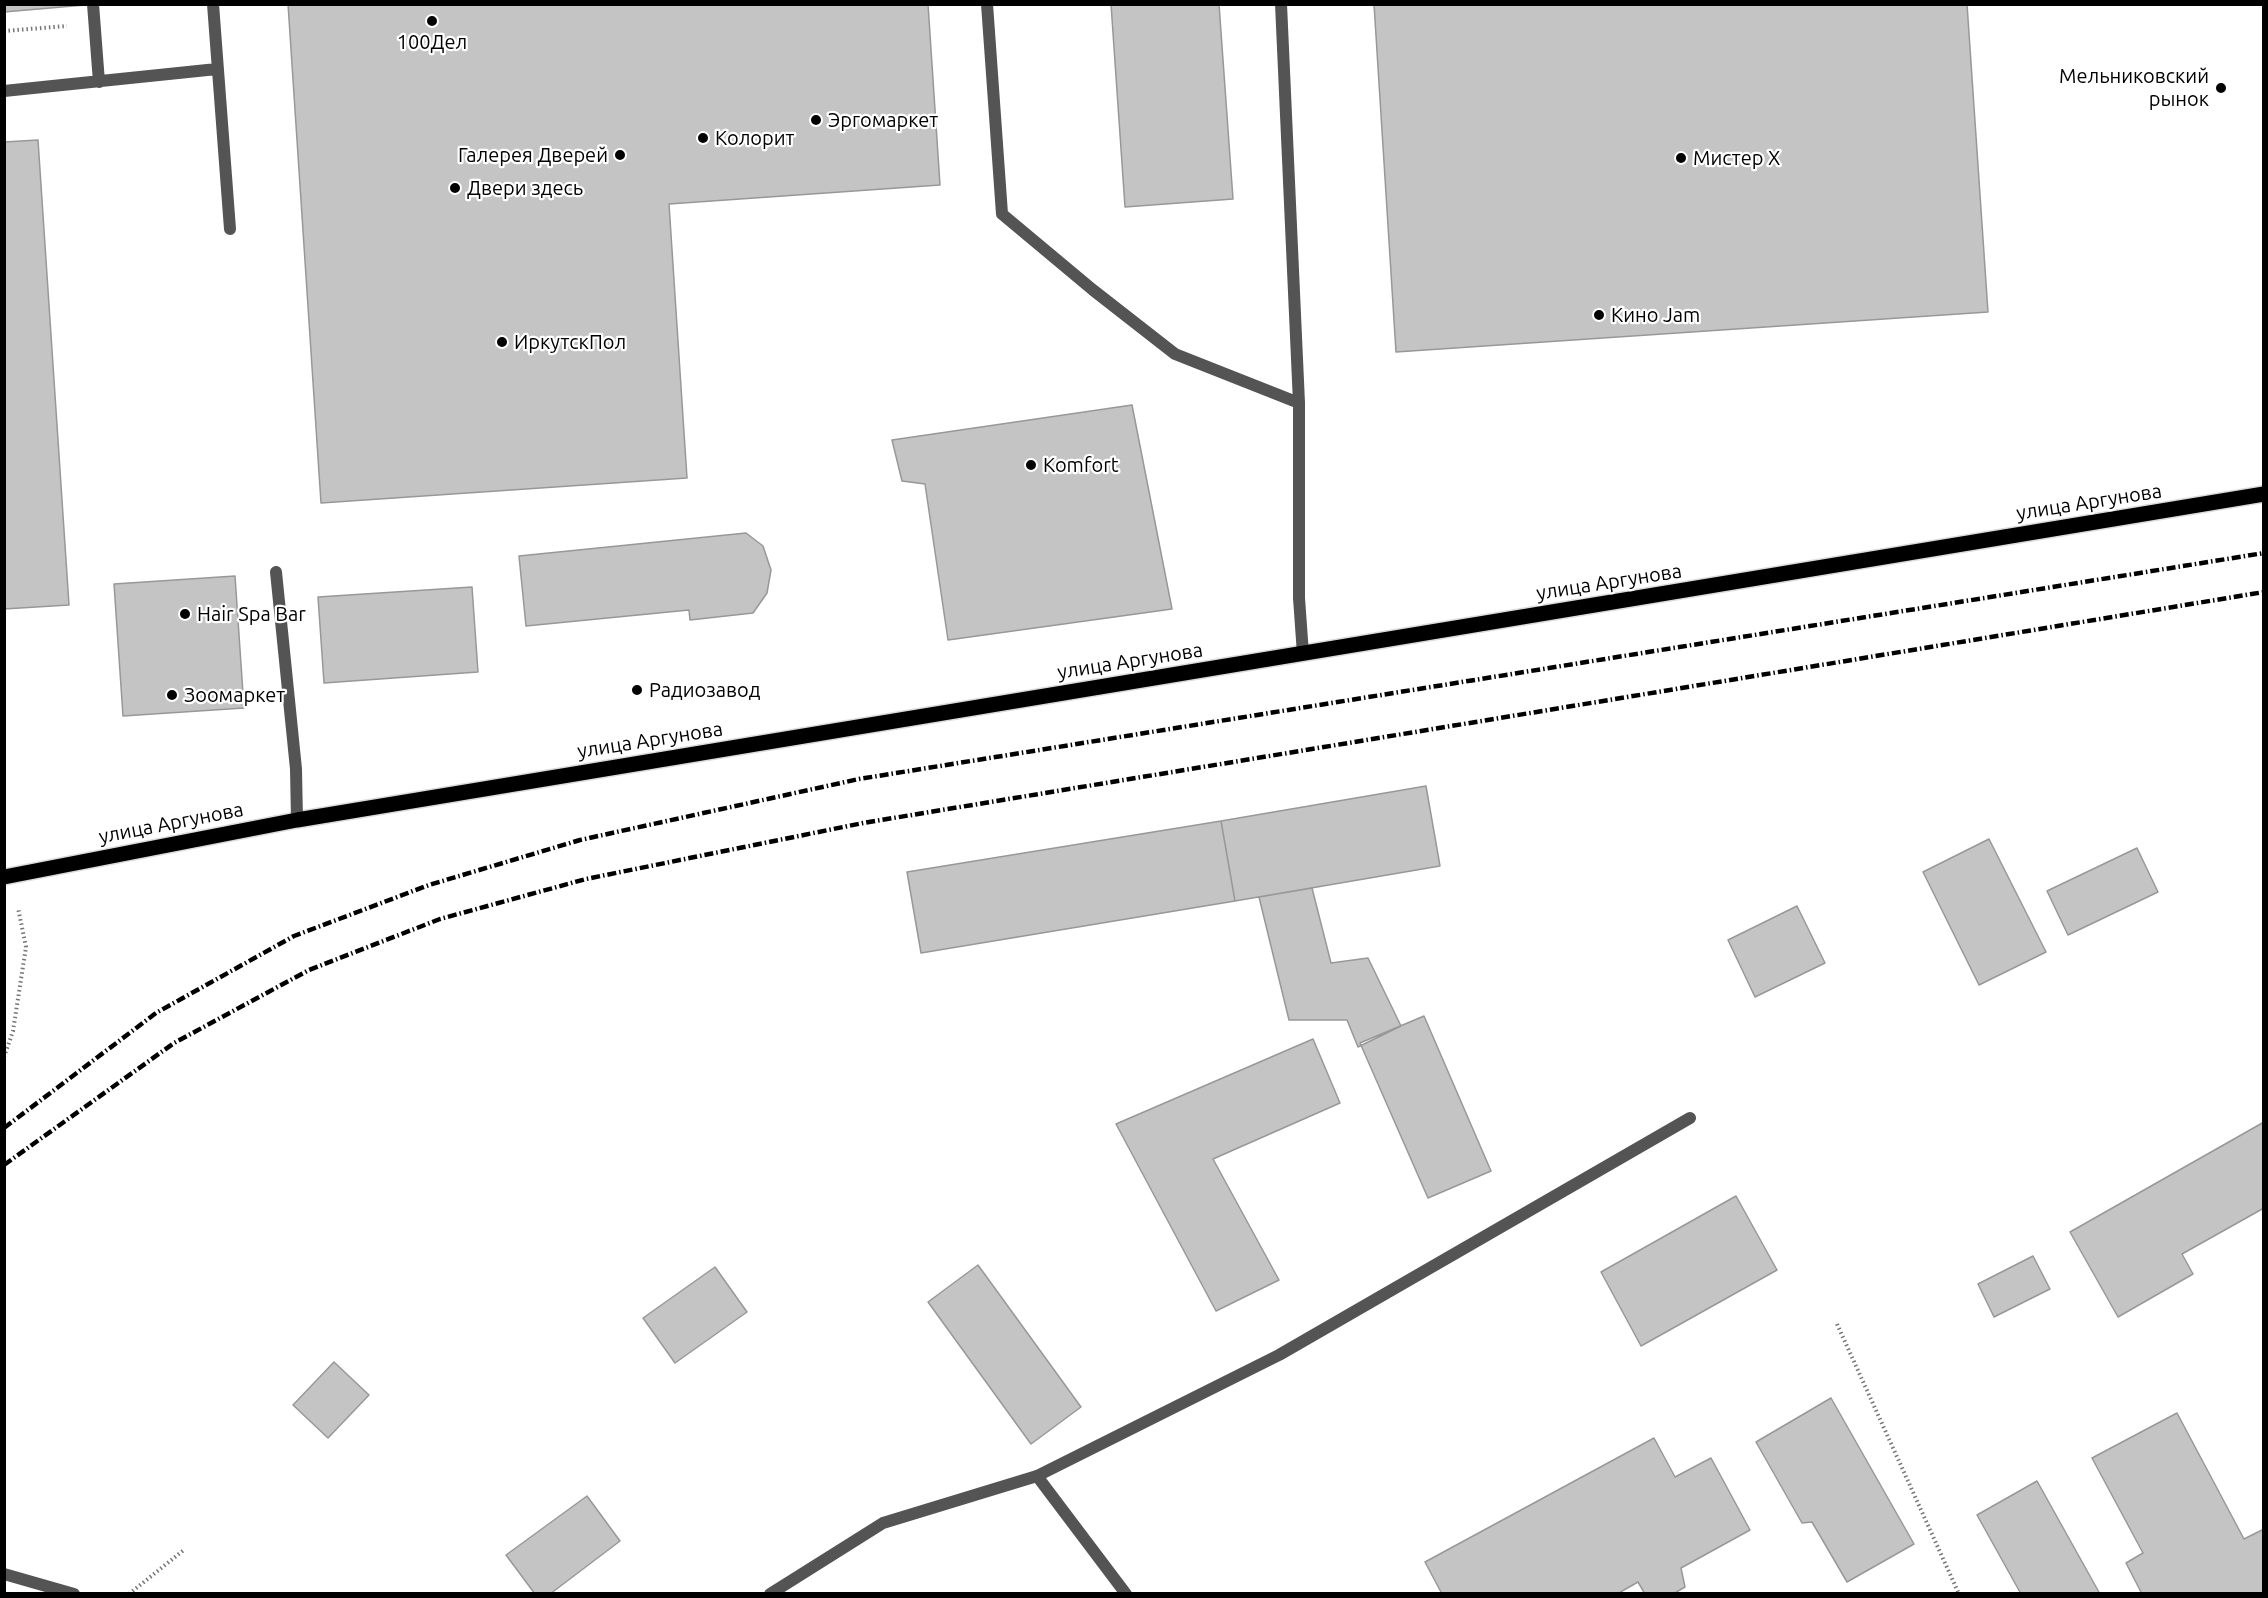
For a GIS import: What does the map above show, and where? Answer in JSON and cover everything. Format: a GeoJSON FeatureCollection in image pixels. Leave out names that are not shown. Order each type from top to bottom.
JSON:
{"type":"FeatureCollection","features":[{"type":"Feature","properties":{"kind":"main road","name":"улица Аргунова"},"geometry":{"type":"LineString","coordinates":[[4,876],[297,820],[2264,495]]}},
{"type":"Feature","properties":{"kind":"street"},"geometry":{"type":"LineString","coordinates":[[93,4],[99,82]]}},
{"type":"Feature","properties":{"kind":"street"},"geometry":{"type":"LineString","coordinates":[[213,4],[230,229]]}},
{"type":"Feature","properties":{"kind":"street"},"geometry":{"type":"LineString","coordinates":[[987,4],[1002,214],[1093,290],[1175,354],[1299,403]]}},
{"type":"Feature","properties":{"kind":"street"},"geometry":{"type":"LineString","coordinates":[[1281,4],[1299,403],[1299,598],[1303,654]]}},
{"type":"Feature","properties":{"kind":"street"},"geometry":{"type":"LineString","coordinates":[[4,91],[217,69]]}},
{"type":"Feature","properties":{"kind":"street"},"geometry":{"type":"LineString","coordinates":[[276,572],[296,769],[297,820]]}},
{"type":"Feature","properties":{"kind":"street"},"geometry":{"type":"LineString","coordinates":[[770,1593],[883,1523],[1037,1476],[1279,1355],[1690,1118]]}},
{"type":"Feature","properties":{"kind":"street"},"geometry":{"type":"LineString","coordinates":[[1037,1476],[1126,1593]]}},
{"type":"Feature","properties":{"kind":"street"},"geometry":{"type":"LineString","coordinates":[[4,1574],[74,1593]]}},
{"type":"Feature","properties":{"kind":"path"},"geometry":{"type":"LineString","coordinates":[[4,31],[95,24]]}},
{"type":"Feature","properties":{"kind":"path"},"geometry":{"type":"LineString","coordinates":[[4,1057],[13,1031],[27,947],[18,908]]}},
{"type":"Feature","properties":{"kind":"path"},"geometry":{"type":"LineString","coordinates":[[1837,1324],[1959,1593]]}},
{"type":"Feature","properties":{"kind":"path"},"geometry":{"type":"LineString","coordinates":[[129,1593],[185,1549]]}},
{"type":"Feature","properties":{"kind":"building"},"geometry":{"type":"Polygon","coordinates":[[[4,4],[85,4],[85,5],[4,12],[4,4]]]}},
{"type":"Feature","properties":{"kind":"building"},"geometry":{"type":"Polygon","coordinates":[[[288,4],[928,4],[940,185],[669,204],[687,478],[321,503],[288,4]]]}},
{"type":"Feature","properties":{"kind":"building"},"geometry":{"type":"Polygon","coordinates":[[[1111,4],[1219,4],[1233,199],[1125,207],[1111,4]]]}},
{"type":"Feature","properties":{"kind":"building","name":"Мистер Х"},"geometry":{"type":"Polygon","coordinates":[[[1374,4],[1967,4],[1988,312],[1396,352],[1374,4]]]}},
{"type":"Feature","properties":{"kind":"building"},"geometry":{"type":"Polygon","coordinates":[[[38,140],[69,605],[4,609],[4,142],[38,140]]]}},
{"type":"Feature","properties":{"kind":"building"},"geometry":{"type":"Polygon","coordinates":[[[1132,405],[1172,609],[948,640],[925,484],[902,481],[892,440],[1132,405]]]}},
{"type":"Feature","properties":{"kind":"building"},"geometry":{"type":"Polygon","coordinates":[[[746,533],[763,546],[771,570],[767,593],[753,613],[690,620],[689,610],[526,626],[519,556],[746,533]]]}},
{"type":"Feature","properties":{"kind":"building"},"geometry":{"type":"Polygon","coordinates":[[[235,576],[244,708],[123,716],[114,584],[235,576]]]}},
{"type":"Feature","properties":{"kind":"building"},"geometry":{"type":"Polygon","coordinates":[[[472,587],[478,672],[324,683],[318,597],[472,587]]]}},
{"type":"Feature","properties":{"kind":"building"},"geometry":{"type":"Polygon","coordinates":[[[1426,786],[1440,866],[1235,901],[1221,821],[1426,786]]]}},
{"type":"Feature","properties":{"kind":"building"},"geometry":{"type":"Polygon","coordinates":[[[1221,821],[1235,901],[921,953],[907,872],[1221,821]]]}},
{"type":"Feature","properties":{"kind":"building"},"geometry":{"type":"Polygon","coordinates":[[[1989,839],[2046,952],[1979,985],[1923,872],[1989,839]]]}},
{"type":"Feature","properties":{"kind":"building"},"geometry":{"type":"Polygon","coordinates":[[[2137,848],[2158,892],[2068,935],[2047,891],[2137,848]]]}},
{"type":"Feature","properties":{"kind":"building"},"geometry":{"type":"Polygon","coordinates":[[[1312,888],[1331,963],[1368,958],[1401,1026],[1358,1047],[1347,1020],[1289,1020],[1259,897],[1312,888]]]}},
{"type":"Feature","properties":{"kind":"building"},"geometry":{"type":"Polygon","coordinates":[[[1797,906],[1825,963],[1755,997],[1728,940],[1797,906]]]}},
{"type":"Feature","properties":{"kind":"building"},"geometry":{"type":"Polygon","coordinates":[[[1424,1016],[1491,1171],[1428,1198],[1360,1043],[1424,1016]]]}},
{"type":"Feature","properties":{"kind":"building"},"geometry":{"type":"Polygon","coordinates":[[[1313,1039],[1340,1103],[1213,1159],[1279,1280],[1216,1311],[1116,1124],[1313,1039]]]}},
{"type":"Feature","properties":{"kind":"building"},"geometry":{"type":"Polygon","coordinates":[[[2264,1122],[2264,1208],[2182,1254],[2193,1274],[2118,1317],[2070,1232],[2264,1122]]]}},
{"type":"Feature","properties":{"kind":"building"},"geometry":{"type":"Polygon","coordinates":[[[1736,1196],[1777,1270],[1641,1346],[1601,1272],[1736,1196]]]}},
{"type":"Feature","properties":{"kind":"building"},"geometry":{"type":"Polygon","coordinates":[[[2033,1256],[2050,1289],[1994,1317],[1978,1284],[2033,1256]]]}},
{"type":"Feature","properties":{"kind":"building"},"geometry":{"type":"Polygon","coordinates":[[[978,1265],[1081,1407],[1031,1444],[928,1302],[978,1265]]]}},
{"type":"Feature","properties":{"kind":"building"},"geometry":{"type":"Polygon","coordinates":[[[715,1267],[747,1312],[675,1363],[643,1318],[715,1267]]]}},
{"type":"Feature","properties":{"kind":"building"},"geometry":{"type":"Polygon","coordinates":[[[334,1362],[369,1395],[328,1438],[293,1405],[334,1362]]]}},
{"type":"Feature","properties":{"kind":"building"},"geometry":{"type":"Polygon","coordinates":[[[1831,1398],[1914,1544],[1847,1582],[1812,1522],[1802,1523],[1756,1442],[1831,1398]]]}},
{"type":"Feature","properties":{"kind":"building"},"geometry":{"type":"Polygon","coordinates":[[[2177,1413],[2244,1539],[2264,1529],[2264,1594],[2142,1594],[2126,1563],[2143,1553],[2092,1458],[2177,1413]]]}},
{"type":"Feature","properties":{"kind":"building"},"geometry":{"type":"Polygon","coordinates":[[[1654,1438],[1675,1477],[1711,1458],[1750,1530],[1681,1568],[1685,1587],[1673,1594],[1645,1594],[1638,1582],[1617,1594],[1442,1594],[1425,1562],[1654,1438]]]}},
{"type":"Feature","properties":{"kind":"building"},"geometry":{"type":"Polygon","coordinates":[[[2037,1481],[2100,1594],[2021,1594],[1977,1515],[2037,1481]]]}},
{"type":"Feature","properties":{"kind":"building"},"geometry":{"type":"Polygon","coordinates":[[[587,1496],[620,1541],[550,1594],[535,1594],[506,1555],[587,1496]]]}},
{"type":"Feature","properties":{"kind":"railway"},"geometry":{"type":"LineString","coordinates":[[4,1128],[156,1013],[294,936],[429,885],[580,840],[859,779],[2264,553]]}},
{"type":"Feature","properties":{"kind":"railway"},"geometry":{"type":"LineString","coordinates":[[4,1165],[174,1043],[309,970],[440,919],[586,879],[863,823],[2264,592]]}},
{"type":"Feature","properties":{"kind":"place","name":"100Дел"},"geometry":{"type":"Point","coordinates":[432,21]}},
{"type":"Feature","properties":{"kind":"place","name":"Мельниковский рынок"},"geometry":{"type":"Point","coordinates":[2221,88]}},
{"type":"Feature","properties":{"kind":"place","name":"Эргомаркет"},"geometry":{"type":"Point","coordinates":[816,120]}},
{"type":"Feature","properties":{"kind":"place","name":"Колорит"},"geometry":{"type":"Point","coordinates":[703,138]}},
{"type":"Feature","properties":{"kind":"place","name":"Галерея Дверей"},"geometry":{"type":"Point","coordinates":[620,155]}},
{"type":"Feature","properties":{"kind":"place","name":"Мистер Х"},"geometry":{"type":"Point","coordinates":[1681,158]}},
{"type":"Feature","properties":{"kind":"place","name":"Двери здесь"},"geometry":{"type":"Point","coordinates":[455,188]}},
{"type":"Feature","properties":{"kind":"place","name":"Кино Jam"},"geometry":{"type":"Point","coordinates":[1599,315]}},
{"type":"Feature","properties":{"kind":"place","name":"ИркутскПол"},"geometry":{"type":"Point","coordinates":[502,342]}},
{"type":"Feature","properties":{"kind":"place","name":"Komfort"},"geometry":{"type":"Point","coordinates":[1031,465]}},
{"type":"Feature","properties":{"kind":"place","name":"Hair Spa Bar"},"geometry":{"type":"Point","coordinates":[185,614]}},
{"type":"Feature","properties":{"kind":"place","name":"Радиозавод"},"geometry":{"type":"Point","coordinates":[637,690]}},
{"type":"Feature","properties":{"kind":"place","name":"Зоомаркет"},"geometry":{"type":"Point","coordinates":[172,695]}}]}
